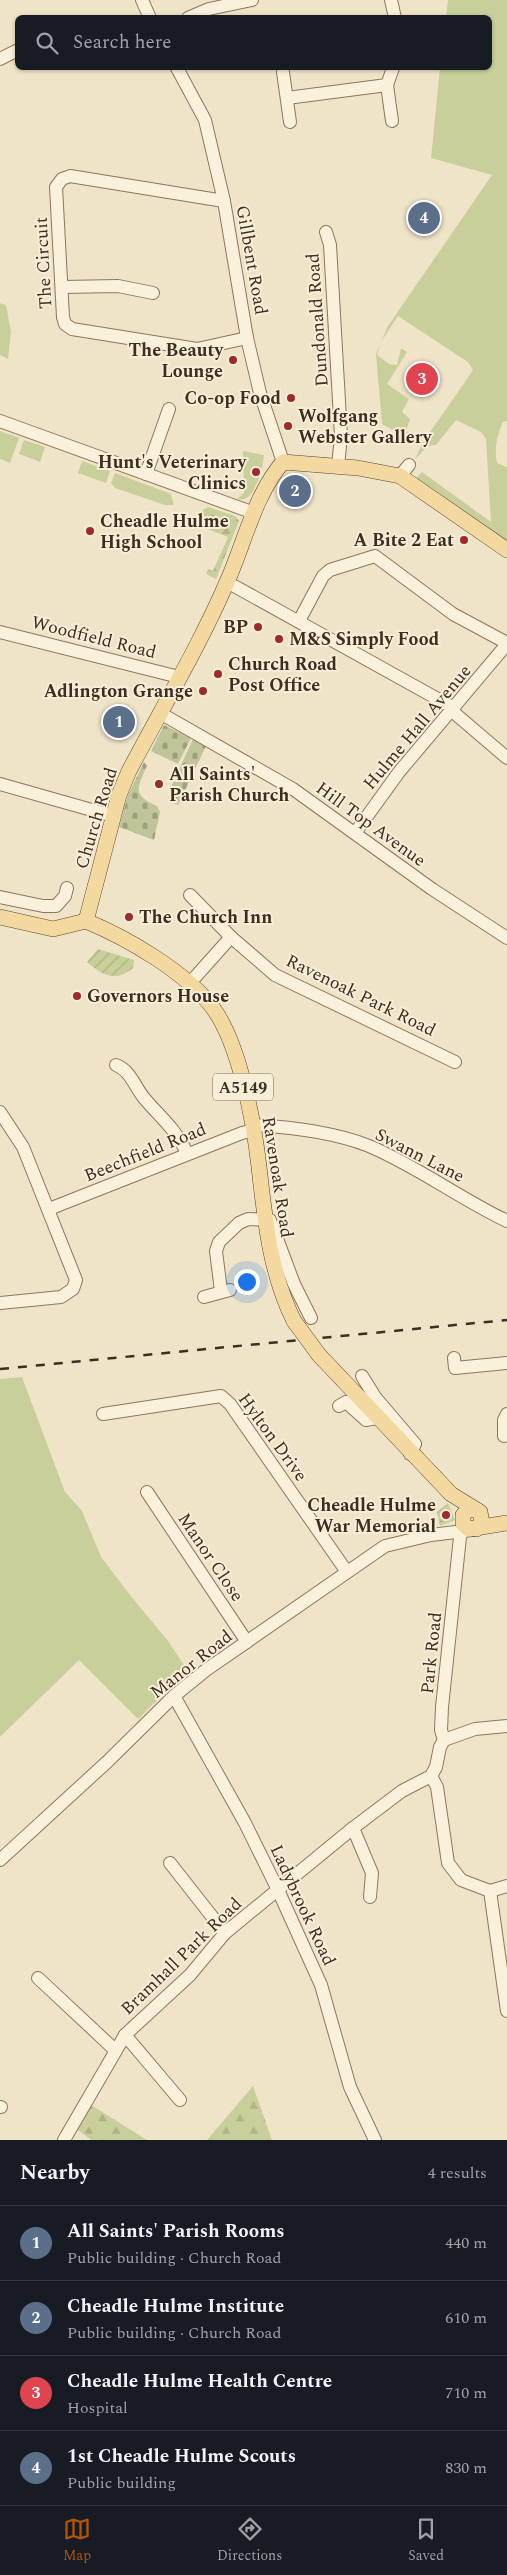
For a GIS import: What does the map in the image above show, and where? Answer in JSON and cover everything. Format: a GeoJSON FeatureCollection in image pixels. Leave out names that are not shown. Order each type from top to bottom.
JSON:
{"type":"FeatureCollection","features":[{"type":"Feature","properties":{"kind":"main road"},"geometry":{"type":"LineString","coordinates":[[283,462],[405,471],[507,550]]}},
{"type":"Feature","properties":{"kind":"main road","name":"Church Road"},"geometry":{"type":"LineString","coordinates":[[86,921],[113,816],[129,771],[227,582],[254,513],[272,475],[283,462]]}},
{"type":"Feature","properties":{"kind":"main road"},"geometry":{"type":"LineString","coordinates":[[0,916],[53,929],[86,921]]}},
{"type":"Feature","properties":{"kind":"main road","name":"Ravenoak Road"},"geometry":{"type":"LineString","coordinates":[[86,921],[118,934],[189,984],[213,1008],[227,1035],[241,1077],[253,1128],[265,1220],[275,1272],[285,1303],[294,1321],[319,1355],[410,1454],[451,1494],[471,1521]]}},
{"type":"Feature","properties":{"kind":"main road","name":"A5149"},"geometry":{"type":"LineString","coordinates":[[471,1521],[507,1521]]}},
{"type":"Feature","properties":{"kind":"street"},"geometry":{"type":"LineString","coordinates":[[142,0],[149,15]]}},
{"type":"Feature","properties":{"kind":"street"},"geometry":{"type":"LineString","coordinates":[[194,15],[209,8],[252,0]]}},
{"type":"Feature","properties":{"kind":"street"},"geometry":{"type":"LineString","coordinates":[[391,0],[394,15]]}},
{"type":"Feature","properties":{"kind":"street"},"geometry":{"type":"LineString","coordinates":[[0,59],[15,52]]}},
{"type":"Feature","properties":{"kind":"street","name":"Gillbent Road"},"geometry":{"type":"LineString","coordinates":[[178,70],[205,120],[224,201],[247,338],[260,393],[283,462]]}},
{"type":"Feature","properties":{"kind":"street"},"geometry":{"type":"LineString","coordinates":[[392,70],[387,85],[392,121]]}},
{"type":"Feature","properties":{"kind":"street"},"geometry":{"type":"LineString","coordinates":[[283,72],[290,122]]}},
{"type":"Feature","properties":{"kind":"street"},"geometry":{"type":"LineString","coordinates":[[287,98],[387,85]]}},
{"type":"Feature","properties":{"kind":"street","name":"The Circuit"},"geometry":{"type":"LineString","coordinates":[[224,201],[70,176],[62,179],[56,187],[65,324],[72,329],[196,350],[247,338]]}},
{"type":"Feature","properties":{"kind":"street","name":"Dundonald Road"},"geometry":{"type":"LineString","coordinates":[[326,232],[330,245],[340,404],[341,436],[338,466]]}},
{"type":"Feature","properties":{"kind":"street"},"geometry":{"type":"LineString","coordinates":[[62,288],[118,286],[150,289]]}},
{"type":"Feature","properties":{"kind":"street"},"geometry":{"type":"LineString","coordinates":[[146,474],[169,409]]}},
{"type":"Feature","properties":{"kind":"street"},"geometry":{"type":"LineString","coordinates":[[0,421],[254,513]]}},
{"type":"Feature","properties":{"kind":"street"},"geometry":{"type":"LineString","coordinates":[[299,621],[323,576],[330,570],[376,556],[453,614],[507,644]]}},
{"type":"Feature","properties":{"kind":"street"},"geometry":{"type":"LineString","coordinates":[[227,582],[299,621],[453,710],[507,758]]}},
{"type":"Feature","properties":{"kind":"street","name":"Woodfield Road"},"geometry":{"type":"LineString","coordinates":[[0,632],[179,677]]}},
{"type":"Feature","properties":{"kind":"street","name":"Hulme Hall Avenue"},"geometry":{"type":"LineString","coordinates":[[355,833],[399,772],[507,644]]}},
{"type":"Feature","properties":{"kind":"street","name":"Hill Top Avenue"},"geometry":{"type":"LineString","coordinates":[[160,713],[260,769],[355,833],[432,889],[507,938]]}},
{"type":"Feature","properties":{"kind":"street"},"geometry":{"type":"LineString","coordinates":[[0,784],[113,816]]}},
{"type":"Feature","properties":{"kind":"street"},"geometry":{"type":"LineString","coordinates":[[0,897],[42,906],[56,906],[66,896],[67,888]]}},
{"type":"Feature","properties":{"kind":"street","name":"Ravenoak Park Road"},"geometry":{"type":"LineString","coordinates":[[190,895],[231,937],[275,974],[456,1062]]}},
{"type":"Feature","properties":{"kind":"street"},"geometry":{"type":"LineString","coordinates":[[189,984],[231,937]]}},
{"type":"Feature","properties":{"kind":"street"},"geometry":{"type":"LineString","coordinates":[[116,1065],[131,1071],[146,1100],[168,1123],[187,1154]]}},
{"type":"Feature","properties":{"kind":"street"},"geometry":{"type":"LineString","coordinates":[[0,1112],[23,1147],[76,1280],[73,1289],[61,1297],[0,1303]]}},
{"type":"Feature","properties":{"kind":"street","name":"Swann Lane"},"geometry":{"type":"LineString","coordinates":[[253,1128],[283,1127],[319,1133],[369,1146],[507,1221]]}},
{"type":"Feature","properties":{"kind":"street","name":"Beechfield Road"},"geometry":{"type":"LineString","coordinates":[[49,1210],[253,1128]]}},
{"type":"Feature","properties":{"kind":"street"},"geometry":{"type":"LineString","coordinates":[[204,1297],[226,1290],[216,1250],[219,1242],[239,1223],[248,1219],[270,1220],[294,1284],[311,1318]]}},
{"type":"Feature","properties":{"kind":"street"},"geometry":{"type":"LineString","coordinates":[[454,1358],[456,1368],[507,1364]]}},
{"type":"Feature","properties":{"kind":"street"},"geometry":{"type":"LineString","coordinates":[[362,1376],[374,1398],[415,1444],[410,1454]]}},
{"type":"Feature","properties":{"kind":"street","name":"Hylton Drive"},"geometry":{"type":"LineString","coordinates":[[103,1414],[220,1396],[230,1404],[347,1572]]}},
{"type":"Feature","properties":{"kind":"street","name":"Ravenoak Road"},"geometry":{"type":"LineString","coordinates":[[338,1406],[346,1402],[366,1420],[377,1418]]}},
{"type":"Feature","properties":{"kind":"street"},"geometry":{"type":"LineString","coordinates":[[504,1436],[504,1420],[507,1414]]}},
{"type":"Feature","properties":{"kind":"street","name":"Manor Close"},"geometry":{"type":"LineString","coordinates":[[147,1492],[247,1642]]}},
{"type":"Feature","properties":{"kind":"street","name":"Manor Road"},"geometry":{"type":"LineString","coordinates":[[0,1860],[107,1762],[174,1696],[206,1670],[385,1546],[431,1535],[471,1521]]}},
{"type":"Feature","properties":{"kind":"street","name":"Park Road"},"geometry":{"type":"LineString","coordinates":[[431,1776],[436,1767],[440,1747],[444,1740],[441,1730],[442,1707],[460,1537],[471,1521]]}},
{"type":"Feature","properties":{"kind":"street","name":"Ladybrook Road"},"geometry":{"type":"LineString","coordinates":[[174,1696],[246,1823],[321,1985],[350,2087],[374,2140]]}},
{"type":"Feature","properties":{"kind":"street"},"geometry":{"type":"LineString","coordinates":[[444,1740],[481,1728],[507,1726]]}},
{"type":"Feature","properties":{"kind":"street"},"geometry":{"type":"LineString","coordinates":[[431,1776],[437,1787],[448,1863],[461,1880],[490,1891],[507,1886]]}},
{"type":"Feature","properties":{"kind":"street","name":"Bramhall Park Road"},"geometry":{"type":"LineString","coordinates":[[64,2140],[125,2035],[190,1975],[226,1933],[353,1828],[402,1791],[431,1776]]}},
{"type":"Feature","properties":{"kind":"street"},"geometry":{"type":"LineString","coordinates":[[353,1828],[372,1873],[370,1897]]}},
{"type":"Feature","properties":{"kind":"street"},"geometry":{"type":"LineString","coordinates":[[170,1863],[226,1933]]}},
{"type":"Feature","properties":{"kind":"street"},"geometry":{"type":"LineString","coordinates":[[490,1891],[507,2011]]}},
{"type":"Feature","properties":{"kind":"street"},"geometry":{"type":"LineString","coordinates":[[38,1978],[116,2050]]}},
{"type":"Feature","properties":{"kind":"street"},"geometry":{"type":"LineString","coordinates":[[125,2035],[180,2100]]}},
{"type":"Feature","properties":{"kind":"green space"},"geometry":{"type":"Polygon","coordinates":[[[448,0],[507,0],[507,421],[503,422],[501,427],[496,452],[497,463],[507,467],[507,543],[415,479],[422,472],[491,522],[486,439],[481,432],[456,420],[436,445],[428,446],[415,459],[422,444],[473,370],[468,362],[398,316],[381,341],[388,326],[492,175],[431,158],[440,70],[492,70],[492,15],[446,15],[448,0]]]}},
{"type":"Feature","properties":{"kind":"green space"},"geometry":{"type":"Polygon","coordinates":[[[0,303],[6,305],[11,332],[8,359],[0,355],[0,303]]]}},
{"type":"Feature","properties":{"kind":"green space"},"geometry":{"type":"Polygon","coordinates":[[[381,343],[377,355],[389,364],[397,365],[401,348],[407,352],[387,384],[409,399],[402,412],[410,419],[406,431],[414,439],[413,441],[382,424],[376,354],[381,343]]]}},
{"type":"Feature","properties":{"kind":"green space"},"geometry":{"type":"Polygon","coordinates":[[[0,431],[19,438],[10,463],[0,459],[0,431]]]}},
{"type":"Feature","properties":{"kind":"green space"},"geometry":{"type":"Polygon","coordinates":[[[24,440],[45,447],[40,462],[19,454],[24,440]]]}},
{"type":"Feature","properties":{"kind":"green space"},"geometry":{"type":"Polygon","coordinates":[[[243,451],[264,455],[262,469],[254,466],[250,475],[259,478],[254,490],[246,499],[237,499],[244,493],[243,451]]]}},
{"type":"Feature","properties":{"kind":"green space"},"geometry":{"type":"Polygon","coordinates":[[[82,461],[110,471],[106,483],[78,473],[82,461]]]}},
{"type":"Feature","properties":{"kind":"green space"},"geometry":{"type":"Polygon","coordinates":[[[115,473],[171,494],[174,505],[165,505],[115,488],[111,483],[115,473]]]}},
{"type":"Feature","properties":{"kind":"green space"},"geometry":{"type":"Polygon","coordinates":[[[208,507],[235,516],[239,521],[216,579],[206,574],[208,569],[213,571],[228,537],[197,525],[203,510],[208,507]]]}},
{"type":"Feature","properties":{"kind":"green space"},"geometry":{"type":"Polygon","coordinates":[[[164,725],[191,738],[178,764],[151,751],[164,725]]]}},
{"type":"Feature","properties":{"kind":"green space"},"geometry":{"type":"Polygon","coordinates":[[[193,739],[206,746],[178,805],[171,802],[174,790],[170,789],[193,739]]]}},
{"type":"Feature","properties":{"kind":"green space"},"geometry":{"type":"Polygon","coordinates":[[[144,762],[147,766],[139,785],[140,794],[143,798],[157,806],[160,812],[154,840],[119,827],[128,795],[144,762]]]}},
{"type":"Feature","properties":{"kind":"green space"},"geometry":{"type":"Polygon","coordinates":[[[98,949],[134,960],[133,968],[120,975],[109,976],[103,974],[87,962],[98,949]]]}},
{"type":"Feature","properties":{"kind":"green space"},"geometry":{"type":"Polygon","coordinates":[[[22,1377],[65,1492],[82,1511],[101,1557],[168,1641],[189,1673],[175,1683],[138,1719],[79,1660],[0,1737],[0,1379],[22,1377]]]}},
{"type":"Feature","properties":{"kind":"green space"},"geometry":{"type":"Polygon","coordinates":[[[448,1503],[455,1520],[440,1526],[437,1512],[448,1503]]]}},
{"type":"Feature","properties":{"kind":"green space"},"geometry":{"type":"Polygon","coordinates":[[[253,2086],[272,2140],[207,2140],[253,2086]]]}},
{"type":"Feature","properties":{"kind":"green space"},"geometry":{"type":"Polygon","coordinates":[[[80,2098],[147,2140],[91,2140],[69,2123],[80,2098]]]}},
{"type":"Feature","properties":{"kind":"railway"},"geometry":{"type":"LineString","coordinates":[[0,1369],[507,1320]]}},
{"type":"Feature","properties":{"kind":"place","name":"1st Cheadle Hulme Scouts"},"geometry":{"type":"Point","coordinates":[424,218]}},
{"type":"Feature","properties":{"kind":"place","name":"The Beauty Lounge"},"geometry":{"type":"Point","coordinates":[233,360]}},
{"type":"Feature","properties":{"kind":"place","name":"Cheadle Hulme Health Centre"},"geometry":{"type":"Point","coordinates":[422,379]}},
{"type":"Feature","properties":{"kind":"place","name":"Co-op Food"},"geometry":{"type":"Point","coordinates":[291,398]}},
{"type":"Feature","properties":{"kind":"place","name":"Wolfgang Webster Gallery"},"geometry":{"type":"Point","coordinates":[288,426]}},
{"type":"Feature","properties":{"kind":"place","name":"Hunt's Veterinary Clinics"},"geometry":{"type":"Point","coordinates":[256,472]}},
{"type":"Feature","properties":{"kind":"place","name":"Cheadle Hulme Institute"},"geometry":{"type":"Point","coordinates":[295,491]}},
{"type":"Feature","properties":{"kind":"place","name":"Cheadle Hulme High School"},"geometry":{"type":"Point","coordinates":[90,531]}},
{"type":"Feature","properties":{"kind":"place","name":"A Bite 2 Eat"},"geometry":{"type":"Point","coordinates":[464,540]}},
{"type":"Feature","properties":{"kind":"place","name":"BP"},"geometry":{"type":"Point","coordinates":[258,627]}},
{"type":"Feature","properties":{"kind":"place","name":"M&S Simply Food"},"geometry":{"type":"Point","coordinates":[279,639]}},
{"type":"Feature","properties":{"kind":"place","name":"Church Road Post Office"},"geometry":{"type":"Point","coordinates":[218,674]}},
{"type":"Feature","properties":{"kind":"place","name":"Adlington Grange"},"geometry":{"type":"Point","coordinates":[203,691]}},
{"type":"Feature","properties":{"kind":"place","name":"All Saints' Parish Rooms"},"geometry":{"type":"Point","coordinates":[119,722]}},
{"type":"Feature","properties":{"kind":"place","name":"All Saints' Parish Church"},"geometry":{"type":"Point","coordinates":[159,784]}},
{"type":"Feature","properties":{"kind":"place","name":"The Church Inn"},"geometry":{"type":"Point","coordinates":[129,917]}},
{"type":"Feature","properties":{"kind":"place","name":"Governors House"},"geometry":{"type":"Point","coordinates":[77,996]}},
{"type":"Feature","properties":{"kind":"place","name":"Cheadle Hulme War Memorial"},"geometry":{"type":"Point","coordinates":[446,1515]}}]}
